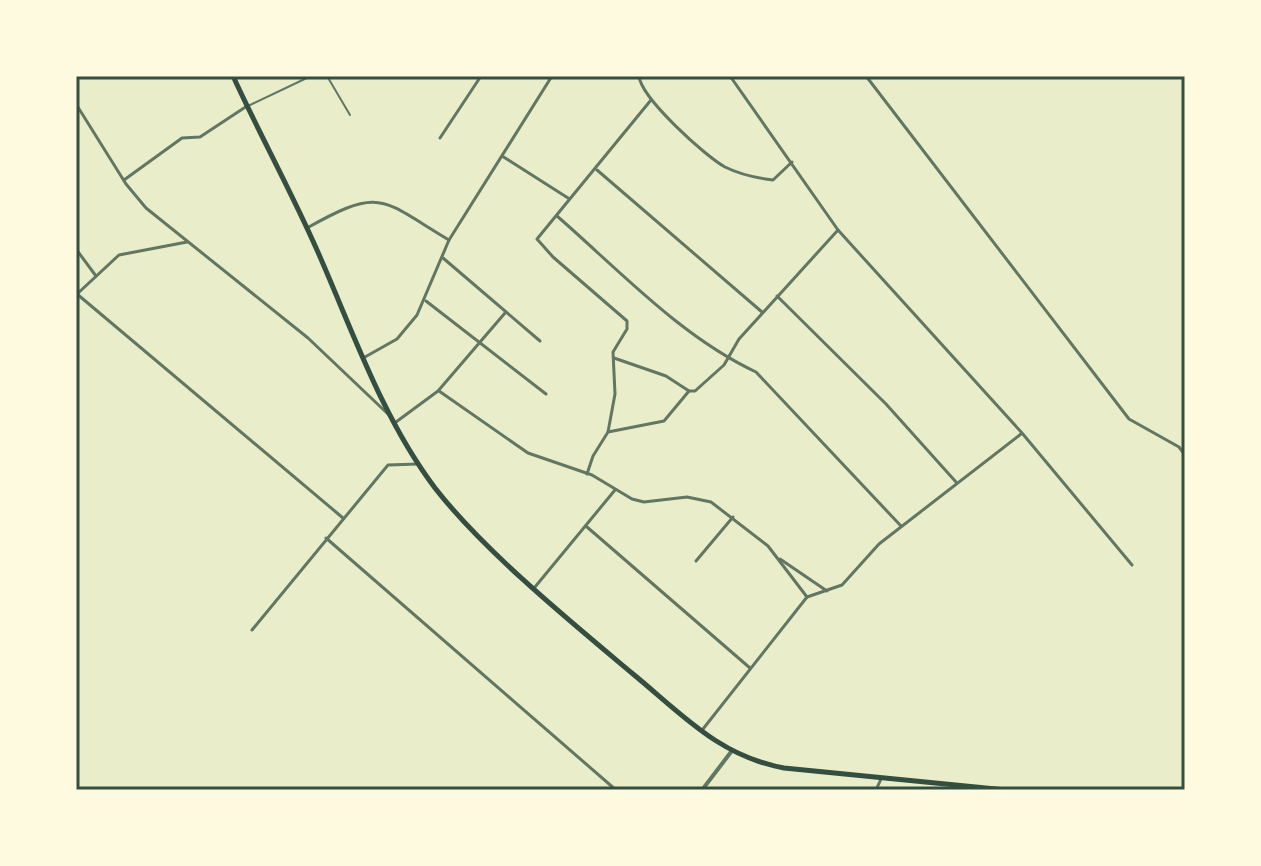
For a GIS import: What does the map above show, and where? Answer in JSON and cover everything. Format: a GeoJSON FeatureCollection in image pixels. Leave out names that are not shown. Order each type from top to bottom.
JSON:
{"type":"FeatureCollection","features":[{"type":"Feature","properties":{"kind":"main road"},"geometry":{"type":"LineString","coordinates":[[233,76],[307,228],[364,357],[419,464],[453,510],[535,587],[702,731],[748,760],[784,768],[1006,790]]}},
{"type":"Feature","properties":{"kind":"street"},"geometry":{"type":"LineString","coordinates":[[440,138],[481,76]]}},
{"type":"Feature","properties":{"kind":"street"},"geometry":{"type":"LineString","coordinates":[[364,357],[397,339],[425,300],[430,279],[443,258],[449,240],[552,76]]}},
{"type":"Feature","properties":{"kind":"street"},"geometry":{"type":"LineString","coordinates":[[639,76],[651,100],[722,165],[747,177],[773,180],[792,162]]}},
{"type":"Feature","properties":{"kind":"street"},"geometry":{"type":"LineString","coordinates":[[730,76],[838,230],[1022,433],[1132,565]]}},
{"type":"Feature","properties":{"kind":"street"},"geometry":{"type":"LineString","coordinates":[[866,76],[1129,419],[1179,447],[1185,455]]}},
{"type":"Feature","properties":{"kind":"street"},"geometry":{"type":"LineString","coordinates":[[587,474],[593,456],[608,432],[615,394],[615,345],[627,329],[627,321],[538,244],[541,234],[568,198],[597,170],[651,100]]}},
{"type":"Feature","properties":{"kind":"street"},"geometry":{"type":"LineString","coordinates":[[76,104],[124,180],[146,208],[308,338],[396,422],[438,391],[505,313]]}},
{"type":"Feature","properties":{"kind":"street"},"geometry":{"type":"LineString","coordinates":[[124,180],[182,138],[200,137],[247,106]]}},
{"type":"Feature","properties":{"kind":"street"},"geometry":{"type":"LineString","coordinates":[[502,156],[568,198]]}},
{"type":"Feature","properties":{"kind":"street"},"geometry":{"type":"LineString","coordinates":[[597,170],[762,312]]}},
{"type":"Feature","properties":{"kind":"street"},"geometry":{"type":"LineString","coordinates":[[307,228],[362,202],[380,200],[449,240]]}},
{"type":"Feature","properties":{"kind":"street"},"geometry":{"type":"LineString","coordinates":[[557,216],[653,300],[726,358],[756,372],[901,526]]}},
{"type":"Feature","properties":{"kind":"street"},"geometry":{"type":"LineString","coordinates":[[614,358],[666,376],[689,391],[695,391],[724,365],[726,358],[762,312],[838,230]]}},
{"type":"Feature","properties":{"kind":"street"},"geometry":{"type":"LineString","coordinates":[[187,242],[128,252],[76,295],[343,518]]}},
{"type":"Feature","properties":{"kind":"street"},"geometry":{"type":"LineString","coordinates":[[76,249],[96,276]]}},
{"type":"Feature","properties":{"kind":"street"},"geometry":{"type":"LineString","coordinates":[[443,258],[540,341]]}},
{"type":"Feature","properties":{"kind":"street"},"geometry":{"type":"LineString","coordinates":[[777,296],[886,404],[956,482]]}},
{"type":"Feature","properties":{"kind":"street"},"geometry":{"type":"LineString","coordinates":[[425,300],[483,342],[546,394]]}},
{"type":"Feature","properties":{"kind":"street"},"geometry":{"type":"LineString","coordinates":[[438,391],[528,453],[587,474],[644,502],[687,497],[711,502],[733,517],[777,557],[827,591]]}},
{"type":"Feature","properties":{"kind":"street"},"geometry":{"type":"LineString","coordinates":[[608,432],[664,421],[689,391]]}},
{"type":"Feature","properties":{"kind":"street"},"geometry":{"type":"LineString","coordinates":[[702,731],[807,597],[842,585],[879,544],[1022,433]]}},
{"type":"Feature","properties":{"kind":"street"},"geometry":{"type":"LineString","coordinates":[[252,630],[388,465],[419,464]]}},
{"type":"Feature","properties":{"kind":"street"},"geometry":{"type":"LineString","coordinates":[[535,587],[615,490]]}},
{"type":"Feature","properties":{"kind":"street"},"geometry":{"type":"LineString","coordinates":[[696,561],[733,517]]}},
{"type":"Feature","properties":{"kind":"street"},"geometry":{"type":"LineString","coordinates":[[587,527],[750,668]]}},
{"type":"Feature","properties":{"kind":"street"},"geometry":{"type":"LineString","coordinates":[[326,538],[616,790]]}},
{"type":"Feature","properties":{"kind":"street"},"geometry":{"type":"LineString","coordinates":[[777,557],[807,597]]}},
{"type":"Feature","properties":{"kind":"street"},"geometry":{"type":"LineString","coordinates":[[702,790],[731,752]]}},
{"type":"Feature","properties":{"kind":"street"},"geometry":{"type":"LineString","coordinates":[[876,790],[882,777]]}},
{"type":"Feature","properties":{"kind":"lane"},"geometry":{"type":"LineString","coordinates":[[247,106],[311,76]]}},
{"type":"Feature","properties":{"kind":"lane"},"geometry":{"type":"LineString","coordinates":[[327,76],[350,115]]}}]}
